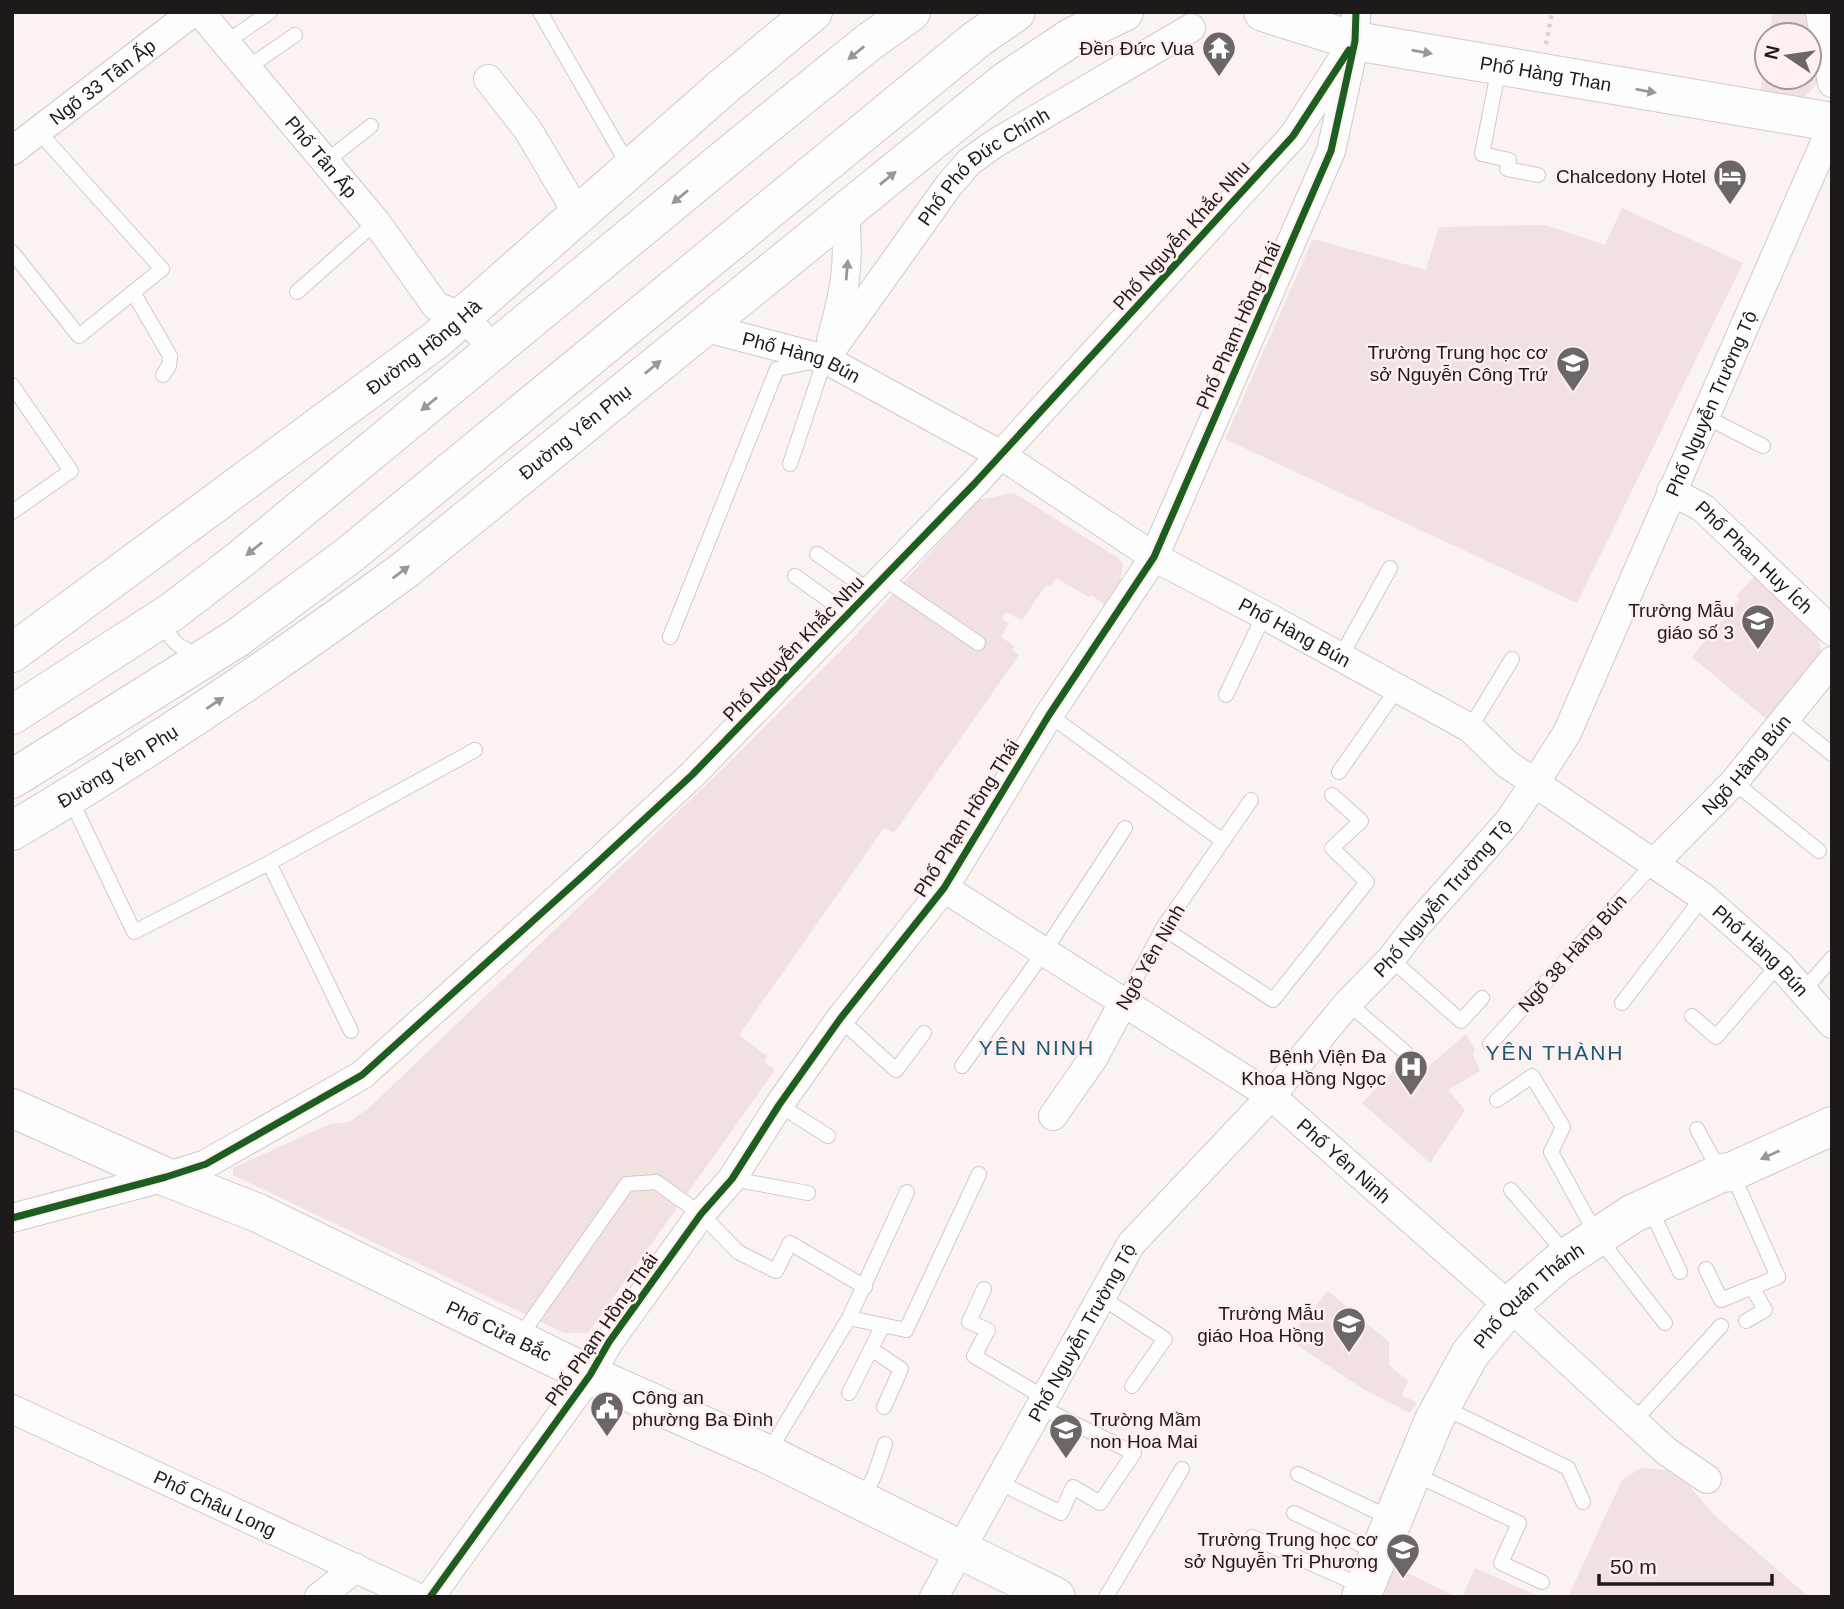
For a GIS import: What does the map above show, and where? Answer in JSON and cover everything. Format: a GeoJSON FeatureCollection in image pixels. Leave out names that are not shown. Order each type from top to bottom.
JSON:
{"type":"FeatureCollection","features":[{"type":"Feature","properties":{"kind":"main road","name":"Đường Hồng Hà"},"geometry":{"type":"LineString","coordinates":[[12,653],[579,216],[723,87],[813,12]]}},
{"type":"Feature","properties":{"kind":"main road"},"geometry":{"type":"LineString","coordinates":[[12,715],[173,611],[242,558],[759,131],[869,42],[911,12]]}},
{"type":"Feature","properties":{"kind":"main road"},"geometry":{"type":"LineString","coordinates":[[12,779],[235,644],[348,556],[977,39],[1016,12]]}},
{"type":"Feature","properties":{"kind":"main road","name":"Đường Yên Phụ"},"geometry":{"type":"LineString","coordinates":[[12,831],[69,797],[296,638],[405,569],[1006,81],[1072,37],[1124,12]]}},
{"type":"Feature","properties":{"kind":"main road","name":"Phố Hàng Than"},"geometry":{"type":"LineString","coordinates":[[1264,12],[1355,27],[1499,65],[1832,124]]}},
{"type":"Feature","properties":{"kind":"main road","name":"Phố Cửa Bắc"},"geometry":{"type":"LineString","coordinates":[[12,1108],[166,1177],[258,1213],[590,1375],[767,1454],[1056,1597]]}},
{"type":"Feature","properties":{"kind":"main road","name":"Phố Quán Thánh"},"geometry":{"type":"LineString","coordinates":[[1363,1592],[1441,1406],[1470,1354],[1509,1306],[1583,1246],[1632,1214],[1832,1126]]}},
{"type":"Feature","properties":{"kind":"street","name":"Ngõ 33 Tân Ấp"},"geometry":{"type":"LineString","coordinates":[[12,151],[193,12]]}},
{"type":"Feature","properties":{"kind":"street","name":"Phố Tân Ấp"},"geometry":{"type":"LineString","coordinates":[[200,12],[376,222],[445,321],[463,376]]}},
{"type":"Feature","properties":{"kind":"street"},"geometry":{"type":"LineString","coordinates":[[1820,12],[1832,83]]}},
{"type":"Feature","properties":{"kind":"street","name":"Phố Nguyễn Khắc Nhu"},"geometry":{"type":"LineString","coordinates":[[166,1177],[206,1164],[362,1074],[692,775],[1002,456],[1293,136],[1355,27]]}},
{"type":"Feature","properties":{"kind":"street","name":"Phố Phạm Hồng Thái"},"geometry":{"type":"LineString","coordinates":[[430,1597],[590,1375],[609,1342],[701,1214],[732,1179],[779,1105],[840,1019],[944,888],[1049,715],[1154,557],[1331,151],[1355,27]]}},
{"type":"Feature","properties":{"kind":"street","name":"Phố Phó Đức Chính"},"geometry":{"type":"LineString","coordinates":[[825,359],[969,162],[994,144],[1191,28]]}},
{"type":"Feature","properties":{"kind":"street"},"geometry":{"type":"LineString","coordinates":[[488,79],[528,130],[579,216]]}},
{"type":"Feature","properties":{"kind":"street","name":"Phố Nguyễn Trường Tộ"},"geometry":{"type":"LineString","coordinates":[[934,1597],[1131,1244],[1270,1096],[1508,822],[1567,733],[1832,124]]}},
{"type":"Feature","properties":{"kind":"street"},"geometry":{"type":"LineString","coordinates":[[1293,136],[1304,133],[1323,137],[1331,151]]}},
{"type":"Feature","properties":{"kind":"street"},"geometry":{"type":"LineString","coordinates":[[825,359],[844,293],[848,251],[845,213]]}},
{"type":"Feature","properties":{"kind":"street","name":"Phố Tân Ấp"},"geometry":{"type":"LineString","coordinates":[[445,321],[494,349]]}},
{"type":"Feature","properties":{"kind":"street","name":"Phố Hàng Bún"},"geometry":{"type":"LineString","coordinates":[[703,327],[825,359],[1002,456],[1154,557],[1470,727],[1507,764],[1703,897],[1779,964],[1832,1024]]}},
{"type":"Feature","properties":{"kind":"street","name":"Phố Phan Huy Ích"},"geometry":{"type":"LineString","coordinates":[[1671,491],[1703,508],[1832,631]]}},
{"type":"Feature","properties":{"kind":"street","name":"Ngõ Hàng Bún"},"geometry":{"type":"LineString","coordinates":[[1654,863],[1734,782],[1832,661]]}},
{"type":"Feature","properties":{"kind":"street","name":"Phố Yên Ninh"},"geometry":{"type":"LineString","coordinates":[[944,888],[1270,1096],[1509,1306],[1666,1451],[1707,1479]]}},
{"type":"Feature","properties":{"kind":"street","name":"Ngõ Yên Ninh"},"geometry":{"type":"LineString","coordinates":[[1053,1116],[1094,1057],[1124,1001]]}},
{"type":"Feature","properties":{"kind":"street"},"geometry":{"type":"LineString","coordinates":[[12,1218],[166,1177]]}},
{"type":"Feature","properties":{"kind":"street","name":"Phố Châu Long"},"geometry":{"type":"LineString","coordinates":[[12,1409],[417,1597]]}},
{"type":"Feature","properties":{"kind":"street"},"geometry":{"type":"LineString","coordinates":[[319,1597],[356,1568]]}},
{"type":"Feature","properties":{"kind":"lane"},"geometry":{"type":"LineString","coordinates":[[225,43],[270,12]]}},
{"type":"Feature","properties":{"kind":"lane"},"geometry":{"type":"LineString","coordinates":[[540,12],[631,169]]}},
{"type":"Feature","properties":{"kind":"lane"},"geometry":{"type":"LineString","coordinates":[[247,68],[295,35]]}},
{"type":"Feature","properties":{"kind":"lane"},"geometry":{"type":"LineString","coordinates":[[1499,65],[1482,154],[1508,160],[1507,169],[1538,175]]}},
{"type":"Feature","properties":{"kind":"lane"},"geometry":{"type":"LineString","coordinates":[[326,163],[371,126]]}},
{"type":"Feature","properties":{"kind":"lane"},"geometry":{"type":"LineString","coordinates":[[12,252],[79,336],[162,269],[38,131]]}},
{"type":"Feature","properties":{"kind":"lane"},"geometry":{"type":"LineString","coordinates":[[297,292],[376,222]]}},
{"type":"Feature","properties":{"kind":"lane"},"geometry":{"type":"LineString","coordinates":[[134,292],[170,356],[169,366],[163,375]]}},
{"type":"Feature","properties":{"kind":"lane"},"geometry":{"type":"LineString","coordinates":[[670,637],[776,369],[825,359],[790,464]]}},
{"type":"Feature","properties":{"kind":"lane"},"geometry":{"type":"LineString","coordinates":[[12,385],[71,471],[12,512]]}},
{"type":"Feature","properties":{"kind":"lane"},"geometry":{"type":"LineString","coordinates":[[1704,416],[1763,446]]}},
{"type":"Feature","properties":{"kind":"lane"},"geometry":{"type":"LineString","coordinates":[[817,554],[978,643]]}},
{"type":"Feature","properties":{"kind":"lane"},"geometry":{"type":"LineString","coordinates":[[1340,658],[1390,568]]}},
{"type":"Feature","properties":{"kind":"lane"},"geometry":{"type":"LineString","coordinates":[[795,576],[848,614]]}},
{"type":"Feature","properties":{"kind":"lane"},"geometry":{"type":"LineString","coordinates":[[173,611],[167,626],[172,639],[183,649],[235,644]]}},
{"type":"Feature","properties":{"kind":"lane"},"geometry":{"type":"LineString","coordinates":[[1226,695],[1264,615]]}},
{"type":"Feature","properties":{"kind":"lane"},"geometry":{"type":"LineString","coordinates":[[1470,727],[1512,659]]}},
{"type":"Feature","properties":{"kind":"lane"},"geometry":{"type":"LineString","coordinates":[[1339,772],[1397,689]]}},
{"type":"Feature","properties":{"kind":"lane"},"geometry":{"type":"LineString","coordinates":[[1049,715],[1223,841]]}},
{"type":"Feature","properties":{"kind":"lane"},"geometry":{"type":"LineString","coordinates":[[1786,717],[1832,754]]}},
{"type":"Feature","properties":{"kind":"lane"},"geometry":{"type":"LineString","coordinates":[[69,797],[134,932],[269,863],[475,750]]}},
{"type":"Feature","properties":{"kind":"lane"},"geometry":{"type":"LineString","coordinates":[[1734,782],[1819,851]]}},
{"type":"Feature","properties":{"kind":"lane"},"geometry":{"type":"LineString","coordinates":[[1163,928],[1273,1000],[1367,882],[1332,848],[1361,821],[1332,795]]}},
{"type":"Feature","properties":{"kind":"lane","name":"Ngõ Yên Ninh"},"geometry":{"type":"LineString","coordinates":[[1124,1001],[1163,928],[1251,800]]}},
{"type":"Feature","properties":{"kind":"lane"},"geometry":{"type":"LineString","coordinates":[[962,1066],[1044,952],[1125,828]]}},
{"type":"Feature","properties":{"kind":"lane"},"geometry":{"type":"LineString","coordinates":[[269,863],[351,1031]]}},
{"type":"Feature","properties":{"kind":"lane","name":"Ngõ 38 Hàng Bún"},"geometry":{"type":"LineString","coordinates":[[1490,1044],[1654,863]]}},
{"type":"Feature","properties":{"kind":"lane"},"geometry":{"type":"LineString","coordinates":[[1622,1003],[1703,897]]}},
{"type":"Feature","properties":{"kind":"lane"},"geometry":{"type":"LineString","coordinates":[[1804,990],[1832,958]]}},
{"type":"Feature","properties":{"kind":"lane"},"geometry":{"type":"LineString","coordinates":[[1391,959],[1461,1021],[1482,998]]}},
{"type":"Feature","properties":{"kind":"lane"},"geometry":{"type":"LineString","coordinates":[[1692,1016],[1716,1037],[1779,964]]}},
{"type":"Feature","properties":{"kind":"lane"},"geometry":{"type":"LineString","coordinates":[[1348,1003],[1406,1053]]}},
{"type":"Feature","properties":{"kind":"lane"},"geometry":{"type":"LineString","coordinates":[[840,1019],[896,1070],[924,1033]]}},
{"type":"Feature","properties":{"kind":"lane"},"geometry":{"type":"LineString","coordinates":[[1497,1100],[1532,1076],[1563,1127],[1551,1153],[1583,1246]]}},
{"type":"Feature","properties":{"kind":"lane"},"geometry":{"type":"LineString","coordinates":[[779,1105],[828,1136]]}},
{"type":"Feature","properties":{"kind":"lane"},"geometry":{"type":"LineString","coordinates":[[1697,1129],[1726,1172],[1778,1277],[1721,1300],[1706,1269]]}},
{"type":"Feature","properties":{"kind":"lane"},"geometry":{"type":"LineString","coordinates":[[849,1318],[906,1330],[979,1174]]}},
{"type":"Feature","properties":{"kind":"lane"},"geometry":{"type":"LineString","coordinates":[[732,1179],[808,1193]]}},
{"type":"Feature","properties":{"kind":"lane"},"geometry":{"type":"LineString","coordinates":[[518,1339],[627,1184],[656,1181],[701,1214],[738,1252],[776,1271],[790,1243],[865,1287]]}},
{"type":"Feature","properties":{"kind":"lane"},"geometry":{"type":"LineString","coordinates":[[1511,1190],[1583,1246],[1665,1323]]}},
{"type":"Feature","properties":{"kind":"lane"},"geometry":{"type":"LineString","coordinates":[[767,1454],[849,1318],[907,1192]]}},
{"type":"Feature","properties":{"kind":"lane"},"geometry":{"type":"LineString","coordinates":[[1649,1206],[1680,1272]]}},
{"type":"Feature","properties":{"kind":"lane"},"geometry":{"type":"LineString","coordinates":[[1746,1321],[1765,1310],[1752,1287]]}},
{"type":"Feature","properties":{"kind":"lane"},"geometry":{"type":"LineString","coordinates":[[984,1289],[970,1322],[988,1330],[974,1356],[1042,1402],[1134,1453],[1100,1503],[1073,1487],[1061,1513],[998,1482]]}},
{"type":"Feature","properties":{"kind":"lane"},"geometry":{"type":"LineString","coordinates":[[1101,1297],[1165,1339],[1132,1385]]}},
{"type":"Feature","properties":{"kind":"lane"},"geometry":{"type":"LineString","coordinates":[[849,1393],[883,1325]]}},
{"type":"Feature","properties":{"kind":"lane"},"geometry":{"type":"LineString","coordinates":[[1634,1421],[1721,1326]]}},
{"type":"Feature","properties":{"kind":"lane"},"geometry":{"type":"LineString","coordinates":[[871,1349],[901,1369],[884,1407]]}},
{"type":"Feature","properties":{"kind":"lane"},"geometry":{"type":"LineString","coordinates":[[1441,1406],[1568,1468],[1583,1502]]}},
{"type":"Feature","properties":{"kind":"lane"},"geometry":{"type":"LineString","coordinates":[[862,1500],[875,1474],[885,1444]]}},
{"type":"Feature","properties":{"kind":"lane"},"geometry":{"type":"LineString","coordinates":[[1106,1597],[1182,1469]]}},
{"type":"Feature","properties":{"kind":"lane"},"geometry":{"type":"LineString","coordinates":[[1298,1474],[1387,1536]]}},
{"type":"Feature","properties":{"kind":"lane"},"geometry":{"type":"LineString","coordinates":[[1412,1474],[1519,1523],[1501,1563],[1542,1582]]}},
{"type":"Feature","properties":{"kind":"lane"},"geometry":{"type":"LineString","coordinates":[[1294,1513],[1387,1536]]}},
{"type":"Feature","properties":{"kind":"lane"},"geometry":{"type":"LineString","coordinates":[[1252,1537],[1363,1592]]}},
{"type":"Feature","properties":{"kind":"shaded area"},"geometry":{"type":"Polygon","coordinates":[[[1773,12],[1806,12],[1808,21],[1771,21],[1773,12]]]}},
{"type":"Feature","properties":{"kind":"shaded area"},"geometry":{"type":"Polygon","coordinates":[[[1760,91],[1810,91],[1804,97],[1760,91]]]}},
{"type":"Feature","properties":{"kind":"shaded area"},"geometry":{"type":"Polygon","coordinates":[[[1622,208],[1743,263],[1577,603],[1225,439],[1313,239],[1426,270],[1439,227],[1545,225],[1605,245],[1622,208]]]}},
{"type":"Feature","properties":{"kind":"shaded area"},"geometry":{"type":"Polygon","coordinates":[[[1014,493],[1118,558],[1123,565],[1120,581],[1106,605],[1056,578],[1050,587],[1046,585],[1022,620],[1006,612],[1002,619],[1009,623],[1001,637],[1014,646],[1012,650],[1019,655],[894,833],[884,828],[739,1035],[767,1056],[764,1062],[775,1070],[588,1333],[564,1333],[233,1175],[233,1168],[330,1124],[349,1122],[369,1108],[731,761],[853,638],[978,500],[1014,493]]]}},
{"type":"Feature","properties":{"kind":"shaded area","name":"Trường Mẫu giáo số 3"},"geometry":{"type":"Polygon","coordinates":[[[1756,575],[1819,636],[1821,661],[1771,723],[1692,657],[1739,599],[1736,596],[1756,575]]]}},
{"type":"Feature","properties":{"kind":"shaded area","name":"Bệnh Viện Đa Khoa Hồng Ngọc"},"geometry":{"type":"Polygon","coordinates":[[[1466,1034],[1475,1049],[1473,1055],[1480,1071],[1448,1090],[1465,1110],[1430,1163],[1362,1103],[1393,1071],[1406,1086],[1466,1034]]]}},
{"type":"Feature","properties":{"kind":"shaded area","name":"Trường Mẫu giáo Hoa Hồng"},"geometry":{"type":"Polygon","coordinates":[[[1328,1291],[1389,1342],[1389,1365],[1408,1381],[1402,1395],[1417,1403],[1410,1413],[1363,1389],[1288,1339],[1328,1291]]]}},
{"type":"Feature","properties":{"kind":"shaded area"},"geometry":{"type":"Polygon","coordinates":[[[1641,1468],[1666,1470],[1689,1485],[1713,1514],[1809,1597],[1568,1597],[1622,1480],[1641,1468]]]}},
{"type":"Feature","properties":{"kind":"shaded area","name":"Trường Trung học cơ sở Nguyễn Tri Phương"},"geometry":{"type":"Polygon","coordinates":[[[1389,1564],[1456,1597],[1375,1597],[1389,1564]]]}},
{"type":"Feature","properties":{"kind":"shaded area"},"geometry":{"type":"Polygon","coordinates":[[[1475,1568],[1540,1597],[1462,1597],[1475,1568]]]}},
{"type":"Feature","properties":{"kind":"cycle path"},"geometry":{"type":"LineString","coordinates":[[430,1597],[590,1375],[609,1342],[701,1214],[732,1179],[779,1105],[840,1019],[944,888],[1049,715],[1154,557],[1331,151],[1355,41],[1356,12]]}},
{"type":"Feature","properties":{"kind":"cycle path"},"geometry":{"type":"LineString","coordinates":[[12,1218],[206,1164],[362,1075],[692,775],[975,483],[1293,136],[1349,50]]}},
{"type":"Feature","properties":{"kind":"place","name":"Đền Đức Vua"},"geometry":{"type":"Point","coordinates":[1219,78]}},
{"type":"Feature","properties":{"kind":"place","name":"Chalcedony Hotel"},"geometry":{"type":"Point","coordinates":[1730,206]}},
{"type":"Feature","properties":{"kind":"place","name":"Trường Trung học cơ sở Nguyễn Công Trứ"},"geometry":{"type":"Point","coordinates":[1573,393]}},
{"type":"Feature","properties":{"kind":"place","name":"Trường Mẫu giáo số 3"},"geometry":{"type":"Point","coordinates":[1758,651]}},
{"type":"Feature","properties":{"kind":"place","name":"Bệnh Viện Đa Khoa Hồng Ngọc"},"geometry":{"type":"Point","coordinates":[1411,1097]}},
{"type":"Feature","properties":{"kind":"place","name":"Trường Mẫu giáo Hoa Hồng"},"geometry":{"type":"Point","coordinates":[1349,1354]}},
{"type":"Feature","properties":{"kind":"place","name":"Công an phường Ba Đình"},"geometry":{"type":"Point","coordinates":[607,1438]}},
{"type":"Feature","properties":{"kind":"place","name":"Trường Mầm non Hoa Mai"},"geometry":{"type":"Point","coordinates":[1066,1460]}},
{"type":"Feature","properties":{"kind":"place","name":"Trường Trung học cơ sở Nguyễn Tri Phương"},"geometry":{"type":"Point","coordinates":[1403,1580]}},
{"type":"Feature","properties":{"kind":"district","name":"YÊN NINH"},"geometry":{"type":"Point","coordinates":[1037,1048]}},
{"type":"Feature","properties":{"kind":"district","name":"YÊN THÀNH"},"geometry":{"type":"Point","coordinates":[1555,1053]}}]}
